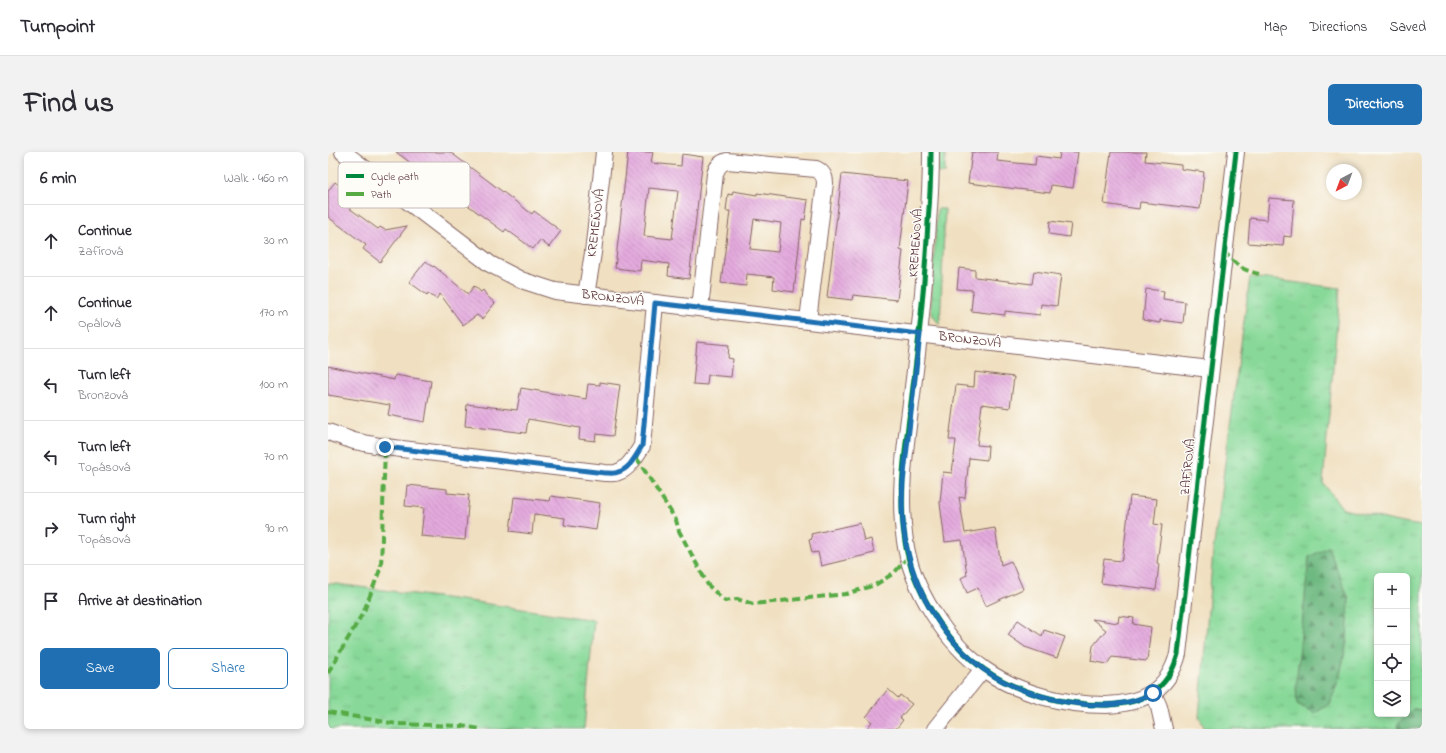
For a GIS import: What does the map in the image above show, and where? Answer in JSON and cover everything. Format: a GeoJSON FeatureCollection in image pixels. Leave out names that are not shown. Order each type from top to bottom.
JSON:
{"type":"FeatureCollection","features":[{"type":"Feature","properties":{"kind":"street","name":"BRONZOVÁ"},"geometry":{"type":"LineString","coordinates":[[344,152],[357,162]]}},
{"type":"Feature","properties":{"kind":"street","name":"KREMEŇOVÁ"},"geometry":{"type":"LineString","coordinates":[[586,295],[593,253],[604,152]]}},
{"type":"Feature","properties":{"kind":"street","name":"KREMEŇOVÁ"},"geometry":{"type":"LineString","coordinates":[[931,152],[928,235],[920,334],[901,500],[905,544],[910,566],[928,605],[953,640],[984,669]]}},
{"type":"Feature","properties":{"kind":"street","name":"ZAFÍROVÁ"},"geometry":{"type":"LineString","coordinates":[[984,669],[1016,686],[1054,699],[1091,704],[1126,704],[1140,700],[1153,693],[1166,680],[1174,667],[1178,654],[1236,152]]}},
{"type":"Feature","properties":{"kind":"street"},"geometry":{"type":"LineString","coordinates":[[700,308],[715,174],[716,168],[721,162],[727,160],[816,169],[825,177],[825,183],[808,320]]}},
{"type":"Feature","properties":{"kind":"street","name":"BRONZOVÁ"},"geometry":{"type":"LineString","coordinates":[[416,208],[474,253],[495,266],[521,280],[555,291],[1210,369]]}},
{"type":"Feature","properties":{"kind":"street"},"geometry":{"type":"LineString","coordinates":[[328,432],[354,441],[391,448],[605,473],[618,472],[628,466],[636,457],[642,446],[655,303]]}},
{"type":"Feature","properties":{"kind":"street"},"geometry":{"type":"LineString","coordinates":[[935,729],[984,669]]}},
{"type":"Feature","properties":{"kind":"street"},"geometry":{"type":"LineString","coordinates":[[1153,693],[1159,707],[1164,729]]}},
{"type":"Feature","properties":{"kind":"green space"},"geometry":{"type":"Polygon","coordinates":[[[938,152],[945,152],[945,173],[938,173],[938,152]]]}},
{"type":"Feature","properties":{"kind":"green space"},"geometry":{"type":"Polygon","coordinates":[[[937,209],[945,209],[940,325],[933,316],[931,308],[937,209]]]}},
{"type":"Feature","properties":{"kind":"green space"},"geometry":{"type":"Polygon","coordinates":[[[1250,277],[1340,288],[1323,483],[1343,509],[1402,523],[1422,526],[1422,710],[1413,709],[1410,712],[1410,573],[1374,573],[1374,717],[1405,717],[1397,725],[1398,729],[1205,729],[1199,717],[1213,552],[1250,277]]]}},
{"type":"Feature","properties":{"kind":"green space"},"geometry":{"type":"Polygon","coordinates":[[[1328,547],[1349,599],[1347,642],[1340,675],[1330,704],[1315,713],[1297,704],[1296,685],[1309,557],[1328,547]]]}},
{"type":"Feature","properties":{"kind":"green space"},"geometry":{"type":"Polygon","coordinates":[[[328,583],[476,602],[594,620],[584,729],[328,729],[328,583]]]}},
{"type":"Feature","properties":{"kind":"green space"},"geometry":{"type":"Polygon","coordinates":[[[1413,709],[1422,710],[1422,729],[1398,729],[1397,725],[1405,717],[1410,717],[1410,712],[1413,709]]]}},
{"type":"Feature","properties":{"kind":"building"},"geometry":{"type":"Polygon","coordinates":[[[396,152],[450,152],[463,162],[410,162],[396,152]]]}},
{"type":"Feature","properties":{"kind":"building"},"geometry":{"type":"Polygon","coordinates":[[[628,152],[653,152],[651,163],[681,166],[682,154],[703,157],[689,279],[668,276],[669,264],[641,260],[640,271],[615,268],[628,152]],[[649,188],[644,236],[672,239],[678,191],[649,188]]]}},
{"type":"Feature","properties":{"kind":"building"},"geometry":{"type":"Polygon","coordinates":[[[972,152],[998,152],[997,161],[1035,165],[1036,156],[1059,159],[1060,152],[1078,152],[1073,188],[1051,185],[1050,193],[968,183],[972,152]]]}},
{"type":"Feature","properties":{"kind":"building"},"geometry":{"type":"Polygon","coordinates":[[[1111,152],[1146,152],[1145,161],[1181,165],[1181,169],[1204,172],[1200,209],[1140,202],[1139,209],[1104,204],[1111,152]]]}},
{"type":"Feature","properties":{"kind":"building"},"geometry":{"type":"Polygon","coordinates":[[[470,167],[532,214],[534,211],[561,231],[549,247],[540,240],[533,249],[506,229],[504,232],[470,207],[470,167]]]}},
{"type":"Feature","properties":{"kind":"building"},"geometry":{"type":"Polygon","coordinates":[[[842,174],[908,181],[900,250],[903,251],[897,300],[853,295],[852,300],[827,297],[842,174]]]}},
{"type":"Feature","properties":{"kind":"building"},"geometry":{"type":"Polygon","coordinates":[[[335,182],[338,184],[338,208],[349,208],[378,229],[380,227],[385,230],[407,226],[380,262],[363,249],[366,245],[328,217],[328,191],[335,182]]]}},
{"type":"Feature","properties":{"kind":"building"},"geometry":{"type":"Polygon","coordinates":[[[733,191],[808,200],[805,220],[802,219],[794,292],[773,289],[774,277],[747,274],[746,286],[721,283],[730,211],[726,211],[728,194],[732,195],[733,191]],[[754,219],[750,249],[778,252],[781,223],[754,219]]]}},
{"type":"Feature","properties":{"kind":"building"},"geometry":{"type":"Polygon","coordinates":[[[1269,198],[1294,200],[1291,237],[1284,236],[1283,246],[1248,243],[1250,218],[1267,220],[1269,198]]]}},
{"type":"Feature","properties":{"kind":"building"},"geometry":{"type":"Polygon","coordinates":[[[1050,221],[1071,224],[1069,237],[1049,234],[1050,221]]]}},
{"type":"Feature","properties":{"kind":"building"},"geometry":{"type":"Polygon","coordinates":[[[426,261],[468,294],[474,286],[481,292],[483,290],[495,303],[482,319],[477,315],[463,325],[440,294],[436,299],[428,293],[427,295],[409,282],[426,261]]]}},
{"type":"Feature","properties":{"kind":"building"},"geometry":{"type":"Polygon","coordinates":[[[959,268],[975,270],[975,277],[1032,284],[1034,271],[1061,275],[1057,306],[1041,304],[1040,315],[1005,311],[1005,315],[971,311],[973,290],[957,289],[959,268]]]}},
{"type":"Feature","properties":{"kind":"building"},"geometry":{"type":"Polygon","coordinates":[[[1146,289],[1164,291],[1163,299],[1185,302],[1183,323],[1160,320],[1160,323],[1143,320],[1146,289]]]}},
{"type":"Feature","properties":{"kind":"building"},"geometry":{"type":"Polygon","coordinates":[[[697,342],[729,345],[728,358],[733,359],[731,377],[708,375],[707,385],[693,384],[697,342]]]}},
{"type":"Feature","properties":{"kind":"building"},"geometry":{"type":"Polygon","coordinates":[[[328,366],[394,380],[395,375],[431,381],[425,422],[388,415],[390,405],[328,395],[328,366]]]}},
{"type":"Feature","properties":{"kind":"building"},"geometry":{"type":"Polygon","coordinates":[[[975,372],[1014,377],[1010,408],[982,404],[977,445],[988,446],[987,460],[969,458],[965,498],[959,497],[965,533],[995,528],[1001,565],[1011,561],[1023,589],[986,606],[978,588],[967,593],[961,578],[967,575],[962,540],[945,542],[940,503],[943,472],[952,473],[956,440],[949,440],[956,385],[974,387],[975,372]]]}},
{"type":"Feature","properties":{"kind":"building"},"geometry":{"type":"Polygon","coordinates":[[[600,382],[620,385],[613,436],[596,434],[595,441],[579,439],[580,428],[528,419],[526,433],[465,426],[467,404],[517,410],[521,388],[586,399],[588,384],[600,385],[600,382]]]}},
{"type":"Feature","properties":{"kind":"building"},"geometry":{"type":"Polygon","coordinates":[[[407,485],[447,489],[447,493],[469,495],[465,540],[421,536],[424,508],[405,506],[407,485]]]}},
{"type":"Feature","properties":{"kind":"building"},"geometry":{"type":"Polygon","coordinates":[[[551,496],[600,503],[596,530],[564,525],[565,518],[534,514],[532,534],[510,531],[514,497],[550,501],[551,496]]]}},
{"type":"Feature","properties":{"kind":"building"},"geometry":{"type":"Polygon","coordinates":[[[1130,496],[1157,499],[1154,524],[1162,525],[1157,563],[1159,564],[1156,590],[1101,583],[1104,559],[1121,561],[1123,557],[1130,496]]]}},
{"type":"Feature","properties":{"kind":"building"},"geometry":{"type":"Polygon","coordinates":[[[860,523],[864,541],[871,539],[874,553],[821,566],[818,552],[812,553],[809,540],[812,539],[811,534],[860,523]]]}},
{"type":"Feature","properties":{"kind":"building"},"geometry":{"type":"Polygon","coordinates":[[[1119,616],[1134,618],[1133,624],[1151,627],[1147,661],[1112,657],[1107,664],[1091,661],[1093,646],[1106,630],[1092,619],[1118,623],[1119,616]]]}},
{"type":"Feature","properties":{"kind":"building"},"geometry":{"type":"Polygon","coordinates":[[[1018,620],[1042,636],[1044,630],[1065,637],[1057,658],[1025,647],[1008,635],[1018,620]]]}},
{"type":"Feature","properties":{"kind":"building"},"geometry":{"type":"Polygon","coordinates":[[[888,689],[898,698],[900,695],[912,704],[900,718],[903,720],[896,729],[866,729],[872,722],[866,717],[888,689]]]}},
{"type":"Feature","properties":{"kind":"marked path"},"geometry":{"type":"LineString","coordinates":[[1224,251],[1239,266],[1259,274]]}},
{"type":"Feature","properties":{"kind":"marked path"},"geometry":{"type":"LineString","coordinates":[[328,673],[364,611],[381,567],[385,447]]}},
{"type":"Feature","properties":{"kind":"marked path"},"geometry":{"type":"LineString","coordinates":[[636,457],[676,520],[679,531],[708,585],[725,601],[737,599],[753,604],[846,594],[875,585],[894,573],[908,557]]}},
{"type":"Feature","properties":{"kind":"marked path"},"geometry":{"type":"LineString","coordinates":[[328,712],[397,724],[463,726],[480,729]]}},
{"type":"Feature","properties":{"kind":"cycle path"},"geometry":{"type":"LineString","coordinates":[[931,152],[930,195],[924,284],[902,483],[903,522],[909,559],[915,577],[933,613],[957,645],[985,670],[1013,686],[1028,692],[1074,703],[1106,705],[1131,702],[1152,693],[1168,677],[1174,667],[1178,654],[1236,152]]}},
{"type":"Feature","properties":{"kind":"route"},"geometry":{"type":"LineString","coordinates":[[385,447],[605,473],[618,472],[628,466],[636,457],[642,446],[655,303],[920,334],[901,500],[902,524],[910,566],[928,605],[939,622],[953,640],[984,669],[997,677],[1036,694],[1071,702],[1108,705],[1126,704],[1140,700],[1153,693]]}}]}
